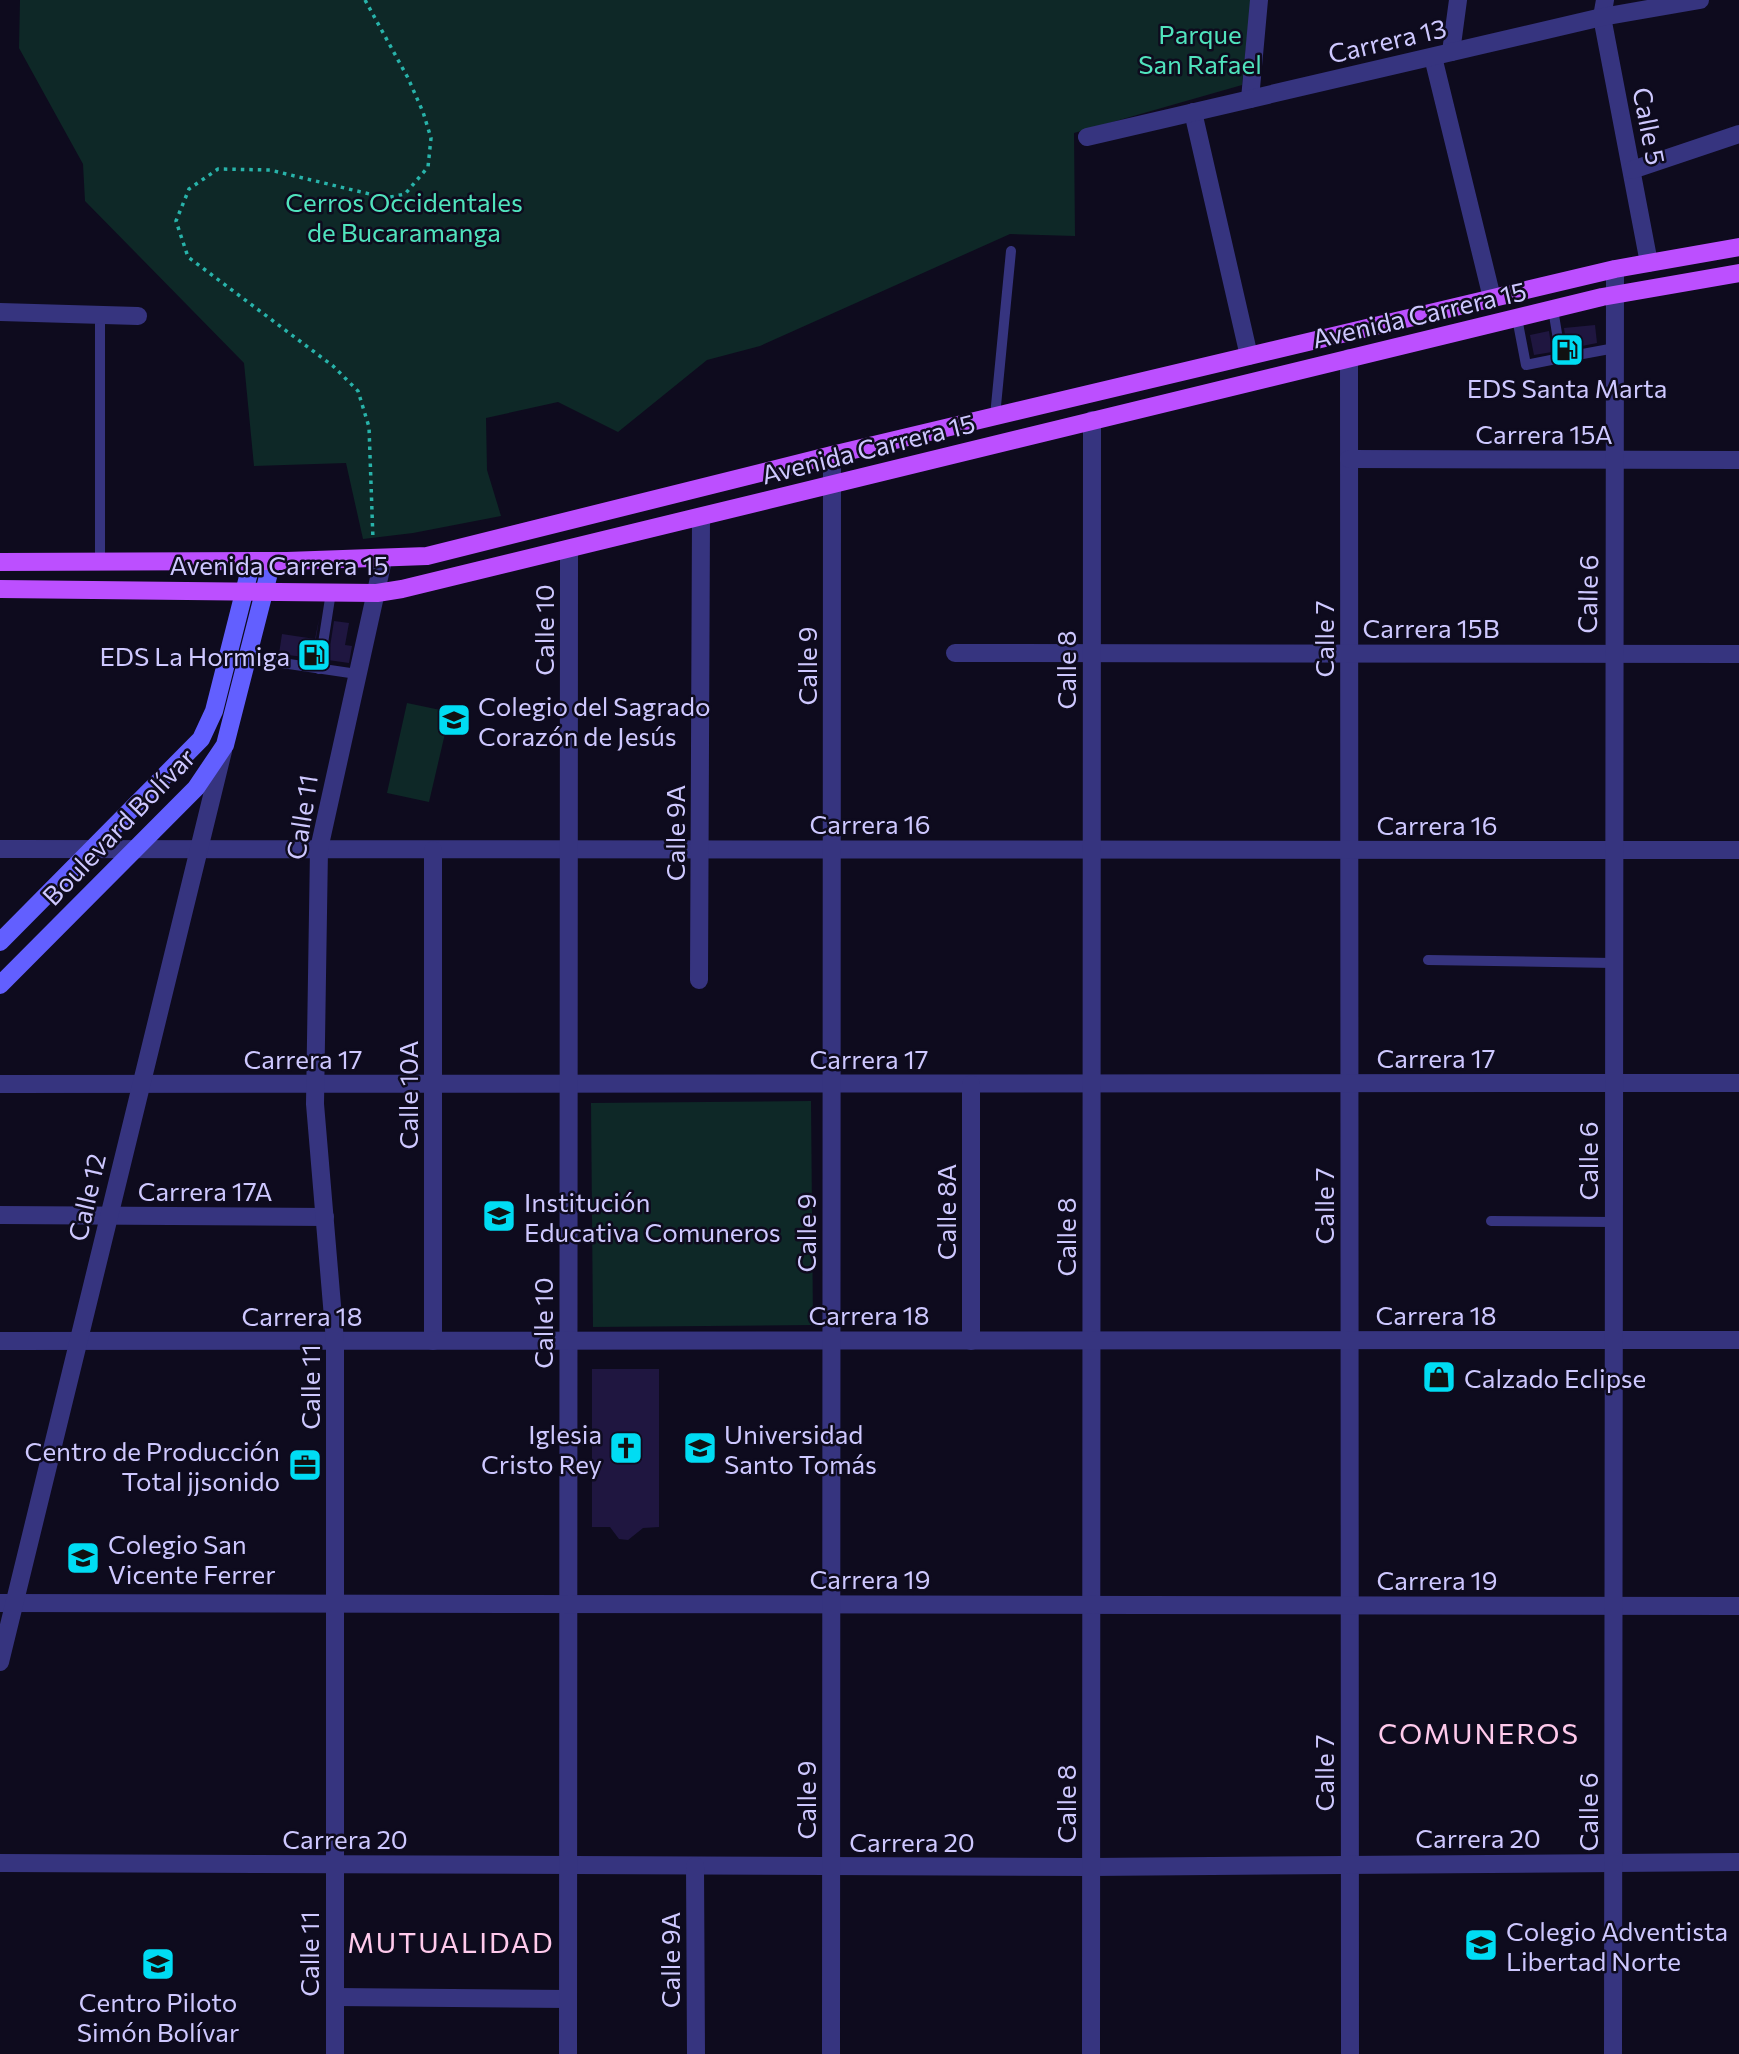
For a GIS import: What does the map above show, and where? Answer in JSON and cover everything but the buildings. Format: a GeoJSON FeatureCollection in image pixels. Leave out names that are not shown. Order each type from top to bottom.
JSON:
{"type":"FeatureCollection","features":[{"type":"Feature","properties":{"kind":"main road","name":"Avenida Carrera 15"},"geometry":{"type":"LineString","coordinates":[[0,562],[378,560],[427,556],[832,455],[1615,269],[1739,247]]}},
{"type":"Feature","properties":{"kind":"main road","name":"Avenida Carrera 15"},"geometry":{"type":"LineString","coordinates":[[0,589],[377,593],[569,550],[832,482],[1615,294],[1739,272]]}},
{"type":"Feature","properties":{"kind":"main road","name":"Boulevard Bolívar"},"geometry":{"type":"LineString","coordinates":[[0,942],[201,739],[214,711],[253,561]]}},
{"type":"Feature","properties":{"kind":"main road","name":"Boulevard Bolívar"},"geometry":{"type":"LineString","coordinates":[[0,985],[196,788],[225,745],[272,561]]}},
{"type":"Feature","properties":{"kind":"street"},"geometry":{"type":"LineString","coordinates":[[1250,99],[1259,0]]}},
{"type":"Feature","properties":{"kind":"street"},"geometry":{"type":"LineString","coordinates":[[1451,52],[1458,0]]}},
{"type":"Feature","properties":{"kind":"street","name":"Carrera 13"},"geometry":{"type":"LineString","coordinates":[[1087,137],[1433,57],[1604,9],[1700,0]]}},
{"type":"Feature","properties":{"kind":"street","name":"Calle 5"},"geometry":{"type":"LineString","coordinates":[[1604,9],[1649,263]]}},
{"type":"Feature","properties":{"kind":"street"},"geometry":{"type":"LineString","coordinates":[[1433,57],[1492,298]]}},
{"type":"Feature","properties":{"kind":"street"},"geometry":{"type":"LineString","coordinates":[[1193,112],[1249,356]]}},
{"type":"Feature","properties":{"kind":"street"},"geometry":{"type":"LineString","coordinates":[[1632,170],[1739,134]]}},
{"type":"Feature","properties":{"kind":"street","name":"Calle 6"},"geometry":{"type":"LineString","coordinates":[[1613,2054],[1615,269]]}},
{"type":"Feature","properties":{"kind":"street"},"geometry":{"type":"LineString","coordinates":[[0,312],[138,316]]}},
{"type":"Feature","properties":{"kind":"street","name":"Calle 7"},"geometry":{"type":"LineString","coordinates":[[1349,358],[1350,2054]]}},
{"type":"Feature","properties":{"kind":"street","name":"Calle 8"},"geometry":{"type":"LineString","coordinates":[[1091,2054],[1092,420]]}},
{"type":"Feature","properties":{"kind":"street","name":"Calle 9"},"geometry":{"type":"LineString","coordinates":[[831,2054],[832,455]]}},
{"type":"Feature","properties":{"kind":"street","name":"Carrera 15A"},"geometry":{"type":"LineString","coordinates":[[1349,459],[1739,460]]}},
{"type":"Feature","properties":{"kind":"street","name":"Calle 9A"},"geometry":{"type":"LineString","coordinates":[[699,980],[701,517]]}},
{"type":"Feature","properties":{"kind":"street","name":"Calle 10"},"geometry":{"type":"LineString","coordinates":[[568,2054],[569,550]]}},
{"type":"Feature","properties":{"kind":"street","name":"Calle 11"},"geometry":{"type":"LineString","coordinates":[[335,2054],[335,1341],[315,1084],[319,849],[377,593],[378,560]]}},
{"type":"Feature","properties":{"kind":"street","name":"Carrera 15B"},"geometry":{"type":"LineString","coordinates":[[955,653],[1739,654]]}},
{"type":"Feature","properties":{"kind":"street","name":"Calle 12"},"geometry":{"type":"LineString","coordinates":[[0,1662],[7,1603],[78,1341],[139,1084],[225,745]]}},
{"type":"Feature","properties":{"kind":"street","name":"Carrera 16"},"geometry":{"type":"LineString","coordinates":[[0,849],[1739,850]]}},
{"type":"Feature","properties":{"kind":"street","name":"Calle 10A"},"geometry":{"type":"LineString","coordinates":[[433,850],[433,1341]]}},
{"type":"Feature","properties":{"kind":"street","name":"Carrera 17"},"geometry":{"type":"LineString","coordinates":[[0,1084],[1739,1083]]}},
{"type":"Feature","properties":{"kind":"street","name":"Calle 8A"},"geometry":{"type":"LineString","coordinates":[[971,1084],[971,1340]]}},
{"type":"Feature","properties":{"kind":"street","name":"Carrera 17A"},"geometry":{"type":"LineString","coordinates":[[0,1215],[325,1217]]}},
{"type":"Feature","properties":{"kind":"street","name":"Carrera 18"},"geometry":{"type":"LineString","coordinates":[[0,1341],[1739,1340]]}},
{"type":"Feature","properties":{"kind":"street","name":"Carrera 19"},"geometry":{"type":"LineString","coordinates":[[7,1603],[1739,1606]]}},
{"type":"Feature","properties":{"kind":"street","name":"Carrera 20"},"geometry":{"type":"LineString","coordinates":[[0,1863],[1091,1867],[1739,1862]]}},
{"type":"Feature","properties":{"kind":"street","name":"Calle 9A"},"geometry":{"type":"LineString","coordinates":[[695,1866],[696,2054]]}},
{"type":"Feature","properties":{"kind":"street"},"geometry":{"type":"LineString","coordinates":[[335,1997],[568,1999]]}},
{"type":"Feature","properties":{"kind":"lane"},"geometry":{"type":"LineString","coordinates":[[995,416],[1011,251]]}},
{"type":"Feature","properties":{"kind":"lane"},"geometry":{"type":"LineString","coordinates":[[1553,309],[1561,358]]}},
{"type":"Feature","properties":{"kind":"lane"},"geometry":{"type":"LineString","coordinates":[[100,315],[100,561]]}},
{"type":"Feature","properties":{"kind":"lane"},"geometry":{"type":"LineString","coordinates":[[1517,318],[1526,365],[1615,348]]}},
{"type":"Feature","properties":{"kind":"lane"},"geometry":{"type":"LineString","coordinates":[[319,669],[331,592]]}},
{"type":"Feature","properties":{"kind":"lane"},"geometry":{"type":"LineString","coordinates":[[248,658],[357,674]]}},
{"type":"Feature","properties":{"kind":"lane"},"geometry":{"type":"LineString","coordinates":[[1428,960],[1613,963]]}},
{"type":"Feature","properties":{"kind":"lane"},"geometry":{"type":"LineString","coordinates":[[1491,1221],[1613,1222]]}},
{"type":"Feature","properties":{"kind":"path"},"geometry":{"type":"LineString","coordinates":[[365,0],[408,78],[424,112],[431,138],[428,167],[413,185],[405,194],[386,198],[270,170],[218,169],[189,189],[176,221],[188,257],[333,366],[358,391],[369,427],[378,560]]}},
{"type":"Feature","properties":{"kind":"green space","name":"Cerros Occidentales de Bucaramanga"},"geometry":{"type":"Polygon","coordinates":[[[20,0],[1251,0],[1242,85],[1074,133],[1075,236],[1010,234],[760,346],[707,360],[618,432],[558,402],[486,418],[487,470],[501,516],[413,533],[363,539],[346,463],[254,466],[244,363],[85,201],[83,164],[19,48],[20,0]]]}},
{"type":"Feature","properties":{"kind":"green space"},"geometry":{"type":"Polygon","coordinates":[[[407,703],[450,712],[429,802],[387,793],[407,703]]]}},
{"type":"Feature","properties":{"kind":"green space"},"geometry":{"type":"Polygon","coordinates":[[[811,1101],[813,1325],[593,1327],[591,1103],[811,1101]]]}},
{"type":"Feature","properties":{"kind":"place","name":"EDS Santa Marta"},"geometry":{"type":"Point","coordinates":[1567,350]}},
{"type":"Feature","properties":{"kind":"place","name":"EDS La Hormiga"},"geometry":{"type":"Point","coordinates":[314,655]}},
{"type":"Feature","properties":{"kind":"place","name":"Colegio del Sagrado Corazón de Jesús"},"geometry":{"type":"Point","coordinates":[454,720]}},
{"type":"Feature","properties":{"kind":"place","name":"Institución Educativa Comuneros"},"geometry":{"type":"Point","coordinates":[499,1216]}},
{"type":"Feature","properties":{"kind":"place","name":"Calzado Eclipse"},"geometry":{"type":"Point","coordinates":[1439,1377]}},
{"type":"Feature","properties":{"kind":"place","name":"Iglesia Cristo Rey"},"geometry":{"type":"Point","coordinates":[626,1448]}},
{"type":"Feature","properties":{"kind":"place","name":"Universidad Santo Tomás"},"geometry":{"type":"Point","coordinates":[700,1448]}},
{"type":"Feature","properties":{"kind":"place","name":"Centro de Producción Total jjsonido"},"geometry":{"type":"Point","coordinates":[305,1465]}},
{"type":"Feature","properties":{"kind":"place","name":"Colegio San Vicente Ferrer"},"geometry":{"type":"Point","coordinates":[83,1558]}},
{"type":"Feature","properties":{"kind":"place","name":"Colegio Adventista Libertad Norte"},"geometry":{"type":"Point","coordinates":[1481,1945]}},
{"type":"Feature","properties":{"kind":"place","name":"Centro Piloto Simón Bolívar"},"geometry":{"type":"Point","coordinates":[158,1964]}},
{"type":"Feature","properties":{"kind":"district","name":"COMUNEROS"},"geometry":{"type":"Point","coordinates":[1479,1733]}},
{"type":"Feature","properties":{"kind":"district","name":"MUTUALIDAD"},"geometry":{"type":"Point","coordinates":[451,1942]}},
{"type":"Feature","properties":{"kind":"park label","name":"Parque San Rafael"},"geometry":{"type":"Point","coordinates":[1200,48]}}]}
